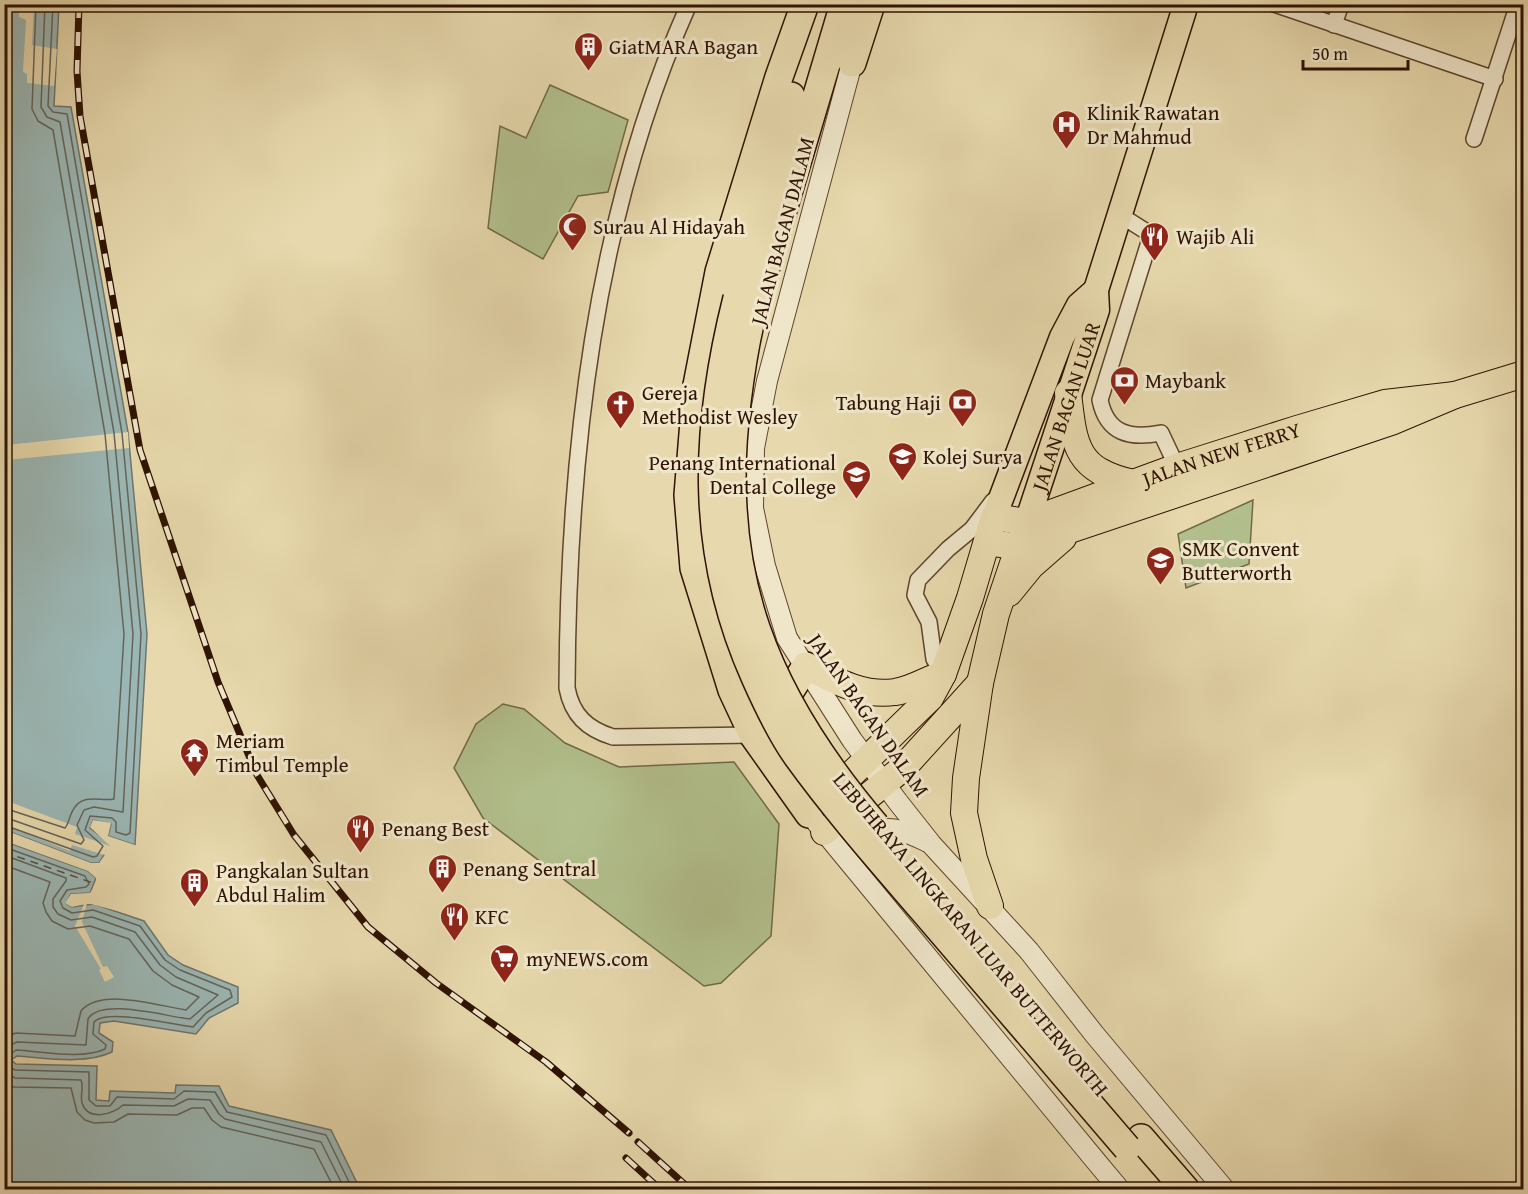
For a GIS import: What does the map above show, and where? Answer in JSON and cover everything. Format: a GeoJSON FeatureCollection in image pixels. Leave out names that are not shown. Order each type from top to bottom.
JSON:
{"type":"FeatureCollection","features":[{"type":"Feature","properties":{"kind":"highway"},"geometry":{"type":"LineString","coordinates":[[804,4],[719,272],[697,385],[688,495],[694,568],[732,690],[753,735],[816,823]]}},
{"type":"Feature","properties":{"kind":"highway","name":"LEBUHRAYA LINGKARAN LUAR BUTTERWORTH"},"geometry":{"type":"LineString","coordinates":[[815,4],[746,301],[731,461],[730,501],[737,560],[764,652],[792,710],[865,813],[1134,1143],[1162,1190]]}},
{"type":"Feature","properties":{"kind":"highway","name":"LEBUHRAYA LINGKARAN LUAR BUTTERWORTH"},"geometry":{"type":"LineString","coordinates":[[746,301],[844,4]]}},
{"type":"Feature","properties":{"kind":"highway"},"geometry":{"type":"LineString","coordinates":[[852,63],[862,4]]}},
{"type":"Feature","properties":{"kind":"highway"},"geometry":{"type":"LineString","coordinates":[[852,63],[871,4]]}},
{"type":"Feature","properties":{"kind":"highway","name":"JALAN NEW FERRY"},"geometry":{"type":"LineString","coordinates":[[987,542],[1019,547],[1391,422],[1455,395],[1524,374]]}},
{"type":"Feature","properties":{"kind":"highway"},"geometry":{"type":"LineString","coordinates":[[1068,393],[1074,438],[1081,453],[1094,467],[1110,477],[1133,483]]}},
{"type":"Feature","properties":{"kind":"highway","name":"JALAN NEW FERRY"},"geometry":{"type":"LineString","coordinates":[[994,517],[1027,522],[1177,467],[1385,403],[1455,395]]}},
{"type":"Feature","properties":{"kind":"highway"},"geometry":{"type":"LineString","coordinates":[[816,823],[867,760],[930,698],[943,674],[994,517]]}},
{"type":"Feature","properties":{"kind":"highway"},"geometry":{"type":"LineString","coordinates":[[990,906],[974,859],[964,813],[966,778],[980,683],[996,614],[1027,522]]}},
{"type":"Feature","properties":{"kind":"highway"},"geometry":{"type":"LineString","coordinates":[[996,614],[1031,566],[1053,544],[1083,525]]}},
{"type":"Feature","properties":{"kind":"highway"},"geometry":{"type":"LineString","coordinates":[[732,690],[746,702],[761,707],[774,704],[787,696],[807,666],[848,687],[872,692],[895,692],[943,674]]}},
{"type":"Feature","properties":{"kind":"highway"},"geometry":{"type":"LineString","coordinates":[[816,823],[884,784],[903,768],[980,683]]}},
{"type":"Feature","properties":{"kind":"highway","name":"LEBUHRAYA LINGKARAN LUAR BUTTERWORTH"},"geometry":{"type":"LineString","coordinates":[[1134,1143],[1186,1190]]}},
{"type":"Feature","properties":{"kind":"main road","name":"JALAN BAGAN LUAR"},"geometry":{"type":"LineString","coordinates":[[1027,522],[1097,310],[1096,290],[1186,4]]}},
{"type":"Feature","properties":{"kind":"main road","name":"JALAN BAGAN LUAR"},"geometry":{"type":"LineString","coordinates":[[994,517],[1062,337],[1079,305],[1096,290]]}},
{"type":"Feature","properties":{"kind":"street"},"geometry":{"type":"LineString","coordinates":[[689,4],[669,51],[639,137],[615,222],[575,483],[568,580],[567,687],[570,702],[581,719],[599,733],[613,737],[753,735]]}},
{"type":"Feature","properties":{"kind":"street"},"geometry":{"type":"LineString","coordinates":[[1274,4],[1495,79]]}},
{"type":"Feature","properties":{"kind":"street"},"geometry":{"type":"LineString","coordinates":[[1334,25],[1341,4]]}},
{"type":"Feature","properties":{"kind":"street"},"geometry":{"type":"LineString","coordinates":[[1474,138],[1518,4]]}},
{"type":"Feature","properties":{"kind":"street","name":"JALAN BAGAN DALAM"},"geometry":{"type":"LineString","coordinates":[[852,63],[767,381],[754,448],[753,508],[765,566],[787,638],[867,760],[932,845],[990,906],[1225,1190]]}},
{"type":"Feature","properties":{"kind":"street"},"geometry":{"type":"LineString","coordinates":[[1120,216],[1147,232],[1150,239],[1100,400],[1101,406],[1103,413],[1122,433],[1140,437],[1161,433],[1177,467]]}},
{"type":"Feature","properties":{"kind":"street"},"geometry":{"type":"LineString","coordinates":[[943,674],[934,659],[929,622],[915,595],[918,580],[948,549],[972,530],[1009,478]]}},
{"type":"Feature","properties":{"kind":"street"},"geometry":{"type":"LineString","coordinates":[[816,823],[1120,1190]]}},
{"type":"Feature","properties":{"kind":"street"},"geometry":{"type":"LineString","coordinates":[[854,871],[861,848],[868,836],[878,830],[906,832],[932,845]]}},
{"type":"Feature","properties":{"kind":"green space"},"geometry":{"type":"Polygon","coordinates":[[[550,85],[628,120],[608,192],[578,196],[543,259],[488,228],[500,126],[526,138],[550,85]]]}},
{"type":"Feature","properties":{"kind":"green space"},"geometry":{"type":"Polygon","coordinates":[[[1253,500],[1249,564],[1186,588],[1178,534],[1253,500]]]}},
{"type":"Feature","properties":{"kind":"green space"},"geometry":{"type":"Polygon","coordinates":[[[503,704],[524,709],[565,743],[619,767],[734,762],[779,824],[771,936],[721,983],[704,986],[483,818],[454,768],[476,724],[503,704]]]}},
{"type":"Feature","properties":{"kind":"water"},"geometry":{"type":"Polygon","coordinates":[[[4,5],[59,5],[54,106],[71,107],[128,432],[147,634],[135,845],[108,836],[111,824],[93,820],[90,828],[111,844],[99,863],[91,863],[5,830],[4,5]]]}},
{"type":"Feature","properties":{"kind":"water"},"geometry":{"type":"Polygon","coordinates":[[[4,841],[88,871],[96,878],[90,893],[71,894],[66,903],[72,907],[94,904],[144,921],[168,955],[183,965],[238,987],[238,1003],[209,1018],[196,1034],[114,1021],[100,1023],[99,1033],[113,1042],[112,1052],[78,1060],[17,1056],[11,1060],[16,1064],[97,1066],[96,1100],[109,1101],[110,1091],[175,1093],[176,1085],[219,1086],[229,1106],[331,1130],[360,1189],[5,1189],[4,841]]]}},
{"type":"Feature","properties":{"kind":"pier"},"geometry":{"type":"Polygon","coordinates":[[[7,5],[34,5],[32,45],[57,49],[54,86],[27,83],[27,74],[23,72],[26,20],[19,17],[19,11],[7,5]]]}},
{"type":"Feature","properties":{"kind":"pier"},"geometry":{"type":"Polygon","coordinates":[[[5,421],[7,445],[128,432],[129,448],[6,460],[10,501],[5,502],[5,421]]]}},
{"type":"Feature","properties":{"kind":"pier"},"geometry":{"type":"Polygon","coordinates":[[[7,801],[77,827],[75,834],[110,846],[90,827],[93,820],[111,823],[108,836],[138,846],[134,848],[111,840],[114,843],[112,851],[101,864],[90,865],[4,833],[5,830],[91,863],[99,863],[105,855],[72,845],[70,851],[5,825],[7,801]]]}},
{"type":"Feature","properties":{"kind":"pier"},"geometry":{"type":"Polygon","coordinates":[[[5,838],[89,868],[98,876],[99,885],[92,895],[73,897],[70,902],[94,901],[130,912],[129,914],[87,903],[82,922],[103,967],[107,966],[114,977],[105,982],[99,970],[101,969],[75,926],[84,904],[72,907],[65,903],[71,894],[90,893],[96,884],[96,878],[88,871],[5,841],[5,838]]]}},
{"type":"Feature","properties":{"kind":"ferry route"},"geometry":{"type":"LineString","coordinates":[[4,852],[96,884]]}},
{"type":"Feature","properties":{"kind":"railway"},"geometry":{"type":"LineString","coordinates":[[79,4],[77,71],[80,116],[140,450],[218,682],[257,775],[294,835],[368,927],[436,983],[546,1062],[629,1133]]}},
{"type":"Feature","properties":{"kind":"railway"},"geometry":{"type":"LineString","coordinates":[[638,1142],[691,1190]]}},
{"type":"Feature","properties":{"kind":"railway"},"geometry":{"type":"LineString","coordinates":[[626,1158],[661,1190]]}},
{"type":"Feature","properties":{"kind":"place","name":"GiatMARA Bagan"},"geometry":{"type":"Point","coordinates":[588,72]}},
{"type":"Feature","properties":{"kind":"place","name":"Klinik Rawatan Dr Mahmud"},"geometry":{"type":"Point","coordinates":[1066,150]}},
{"type":"Feature","properties":{"kind":"place","name":"Surau Al Hidayah"},"geometry":{"type":"Point","coordinates":[572,252]}},
{"type":"Feature","properties":{"kind":"place","name":"Wajib Ali"},"geometry":{"type":"Point","coordinates":[1155,262]}},
{"type":"Feature","properties":{"kind":"place","name":"Maybank"},"geometry":{"type":"Point","coordinates":[1124,406]}},
{"type":"Feature","properties":{"kind":"place","name":"Tabung Haji"},"geometry":{"type":"Point","coordinates":[962,428]}},
{"type":"Feature","properties":{"kind":"place","name":"Gereja Methodist Wesley"},"geometry":{"type":"Point","coordinates":[621,430]}},
{"type":"Feature","properties":{"kind":"place","name":"Kolej Surya"},"geometry":{"type":"Point","coordinates":[902,482]}},
{"type":"Feature","properties":{"kind":"place","name":"Penang International Dental College"},"geometry":{"type":"Point","coordinates":[857,500]}},
{"type":"Feature","properties":{"kind":"place","name":"SMK Convent Butterworth"},"geometry":{"type":"Point","coordinates":[1161,586]}},
{"type":"Feature","properties":{"kind":"place","name":"Meriam Timbul Temple"},"geometry":{"type":"Point","coordinates":[195,778]}},
{"type":"Feature","properties":{"kind":"place","name":"Penang Best"},"geometry":{"type":"Point","coordinates":[361,854]}},
{"type":"Feature","properties":{"kind":"place","name":"Penang Sentral"},"geometry":{"type":"Point","coordinates":[442,894]}},
{"type":"Feature","properties":{"kind":"place","name":"Pangkalan Sultan Abdul Halim"},"geometry":{"type":"Point","coordinates":[195,908]}},
{"type":"Feature","properties":{"kind":"place","name":"KFC"},"geometry":{"type":"Point","coordinates":[454,942]}},
{"type":"Feature","properties":{"kind":"place","name":"myNEWS.com"},"geometry":{"type":"Point","coordinates":[505,984]}}]}
